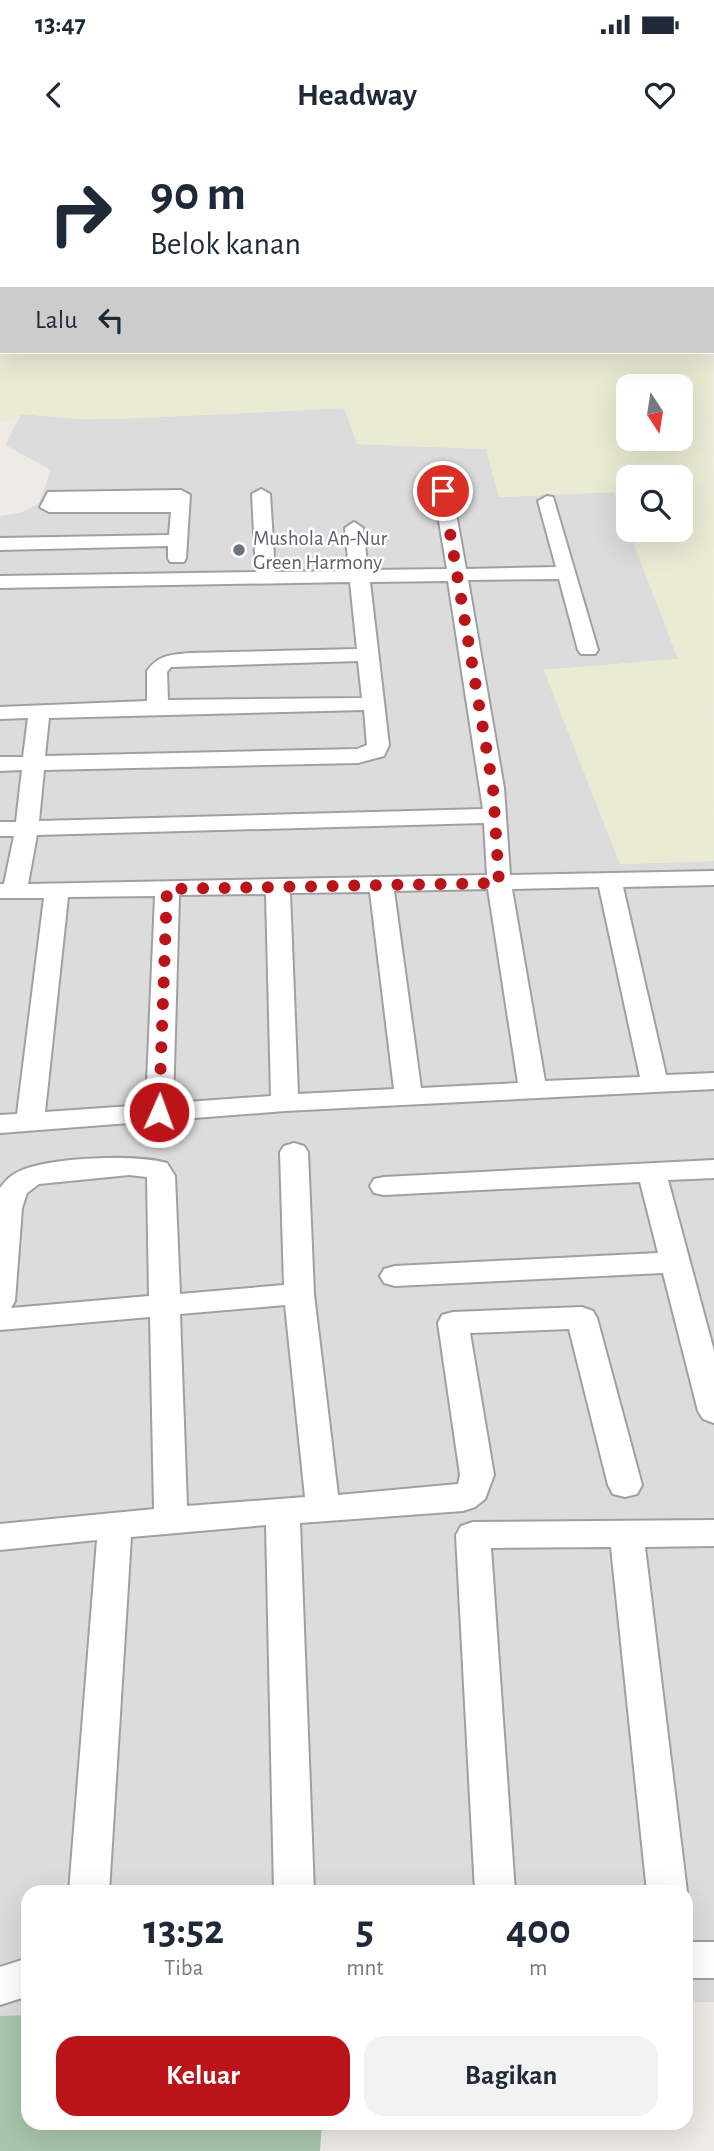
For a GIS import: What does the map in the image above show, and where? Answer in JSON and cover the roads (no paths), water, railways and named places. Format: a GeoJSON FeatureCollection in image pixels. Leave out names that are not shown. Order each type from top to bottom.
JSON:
{"type":"FeatureCollection","features":[{"type":"Feature","properties":{"kind":"street"},"geometry":{"type":"LineString","coordinates":[[443,491],[493,788],[499,883],[533,1090]]}},
{"type":"Feature","properties":{"kind":"street"},"geometry":{"type":"LineString","coordinates":[[261,494],[266,578]]}},
{"type":"Feature","properties":{"kind":"street"},"geometry":{"type":"LineString","coordinates":[[176,578],[181,506],[181,495],[54,496],[49,508],[181,506]]}},
{"type":"Feature","properties":{"kind":"street"},"geometry":{"type":"LineString","coordinates":[[547,501],[588,650]]}},
{"type":"Feature","properties":{"kind":"street"},"geometry":{"type":"LineString","coordinates":[[0,764],[369,754],[378,749],[354,528]]}},
{"type":"Feature","properties":{"kind":"street"},"geometry":{"type":"LineString","coordinates":[[0,544],[178,548]]}},
{"type":"Feature","properties":{"kind":"street"},"geometry":{"type":"LineString","coordinates":[[0,560],[178,548]]}},
{"type":"Feature","properties":{"kind":"street"},"geometry":{"type":"LineString","coordinates":[[0,582],[567,573]]}},
{"type":"Feature","properties":{"kind":"street"},"geometry":{"type":"LineString","coordinates":[[158,707],[157,671],[165,662],[189,659],[368,655]]}},
{"type":"Feature","properties":{"kind":"street"},"geometry":{"type":"LineString","coordinates":[[0,713],[158,707],[373,704]]}},
{"type":"Feature","properties":{"kind":"street"},"geometry":{"type":"LineString","coordinates":[[39,712],[27,828],[8,891],[714,878]]}},
{"type":"Feature","properties":{"kind":"street"},"geometry":{"type":"LineString","coordinates":[[0,829],[495,816]]}},
{"type":"Feature","properties":{"kind":"street"},"geometry":{"type":"LineString","coordinates":[[609,880],[654,1084]]}},
{"type":"Feature","properties":{"kind":"street"},"geometry":{"type":"LineString","coordinates":[[381,884],[408,1096]]}},
{"type":"Feature","properties":{"kind":"street"},"geometry":{"type":"LineString","coordinates":[[278,887],[285,1103]]}},
{"type":"Feature","properties":{"kind":"street"},"geometry":{"type":"LineString","coordinates":[[159,1112],[167,889]]}},
{"type":"Feature","properties":{"kind":"street"},"geometry":{"type":"LineString","coordinates":[[30,1122],[57,891]]}},
{"type":"Feature","properties":{"kind":"street"},"geometry":{"type":"LineString","coordinates":[[0,1124],[285,1103],[714,1081]]}},
{"type":"Feature","properties":{"kind":"street"},"geometry":{"type":"LineString","coordinates":[[293,1152],[299,1294],[323,1509]]}},
{"type":"Feature","properties":{"kind":"street"},"geometry":{"type":"LineString","coordinates":[[0,1301],[8,1208],[14,1189],[23,1181],[32,1176],[52,1173],[140,1166],[157,1169],[161,1176],[167,1306],[171,1520]]}},
{"type":"Feature","properties":{"kind":"street"},"geometry":{"type":"LineString","coordinates":[[384,1186],[714,1169]]}},
{"type":"Feature","properties":{"kind":"street"},"geometry":{"type":"LineString","coordinates":[[652,1172],[714,1411]]}},
{"type":"Feature","properties":{"kind":"street"},"geometry":{"type":"LineString","coordinates":[[395,1276],[675,1262]]}},
{"type":"Feature","properties":{"kind":"street"},"geometry":{"type":"LineString","coordinates":[[0,1319],[299,1294]]}},
{"type":"Feature","properties":{"kind":"street"},"geometry":{"type":"LineString","coordinates":[[0,1537],[171,1520],[441,1501],[463,1497],[474,1490],[477,1475],[453,1323],[582,1318],[625,1485]]}},
{"type":"Feature","properties":{"kind":"street"},"geometry":{"type":"LineString","coordinates":[[283,1512],[294,1885]]}},
{"type":"Feature","properties":{"kind":"street"},"geometry":{"type":"LineString","coordinates":[[89,1885],[115,1526]]}},
{"type":"Feature","properties":{"kind":"street"},"geometry":{"type":"LineString","coordinates":[[627,1534],[666,1885]]}},
{"type":"Feature","properties":{"kind":"street"},"geometry":{"type":"LineString","coordinates":[[495,1885],[473,1535],[714,1534]]}},
{"type":"Feature","properties":{"kind":"street"},"geometry":{"type":"LineString","coordinates":[[693,1960],[714,1960]]}},
{"type":"Feature","properties":{"kind":"street"},"geometry":{"type":"LineString","coordinates":[[0,1986],[21,1979]]}},
{"type":"Feature","properties":{"kind":"place","name":"Mushola An-Nur Green Harmony"},"geometry":{"type":"Point","coordinates":[239,550]}}]}
